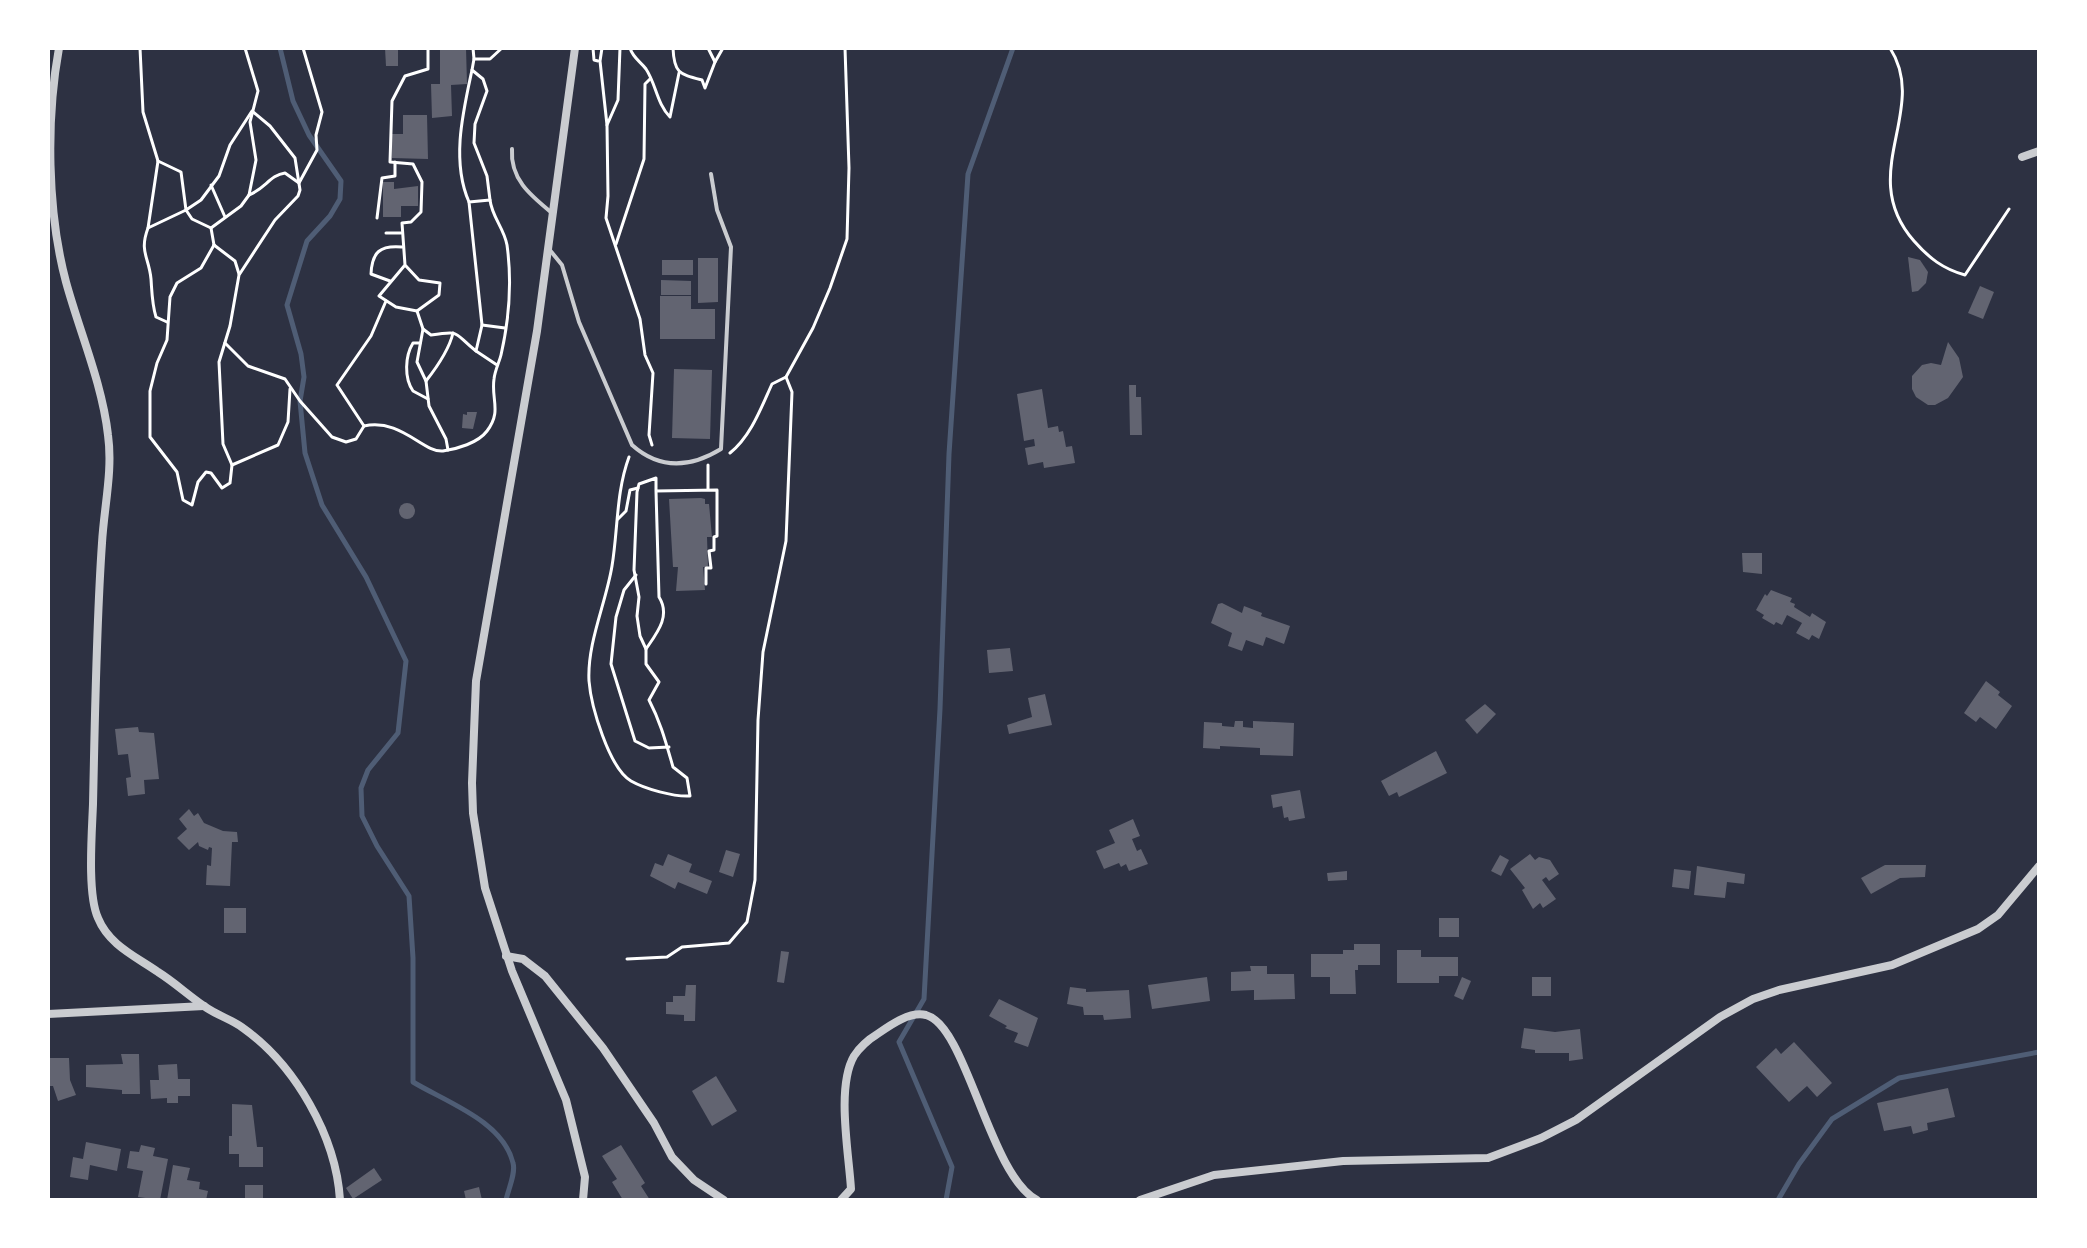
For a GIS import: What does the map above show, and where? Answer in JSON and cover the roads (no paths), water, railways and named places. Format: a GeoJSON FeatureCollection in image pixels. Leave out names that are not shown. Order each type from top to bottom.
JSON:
{"type":"FeatureCollection","features":[{"type":"Feature","properties":{"kind":"street"},"geometry":{"type":"LineString","coordinates":[[59,48],[51,116],[57,231],[67,285],[108,435],[109,481],[102,543],[93,806],[94,907],[107,935],[121,948],[161,973],[204,1006],[242,1027],[262,1044],[301,1092],[330,1146],[338,1174],[340,1200]]}},
{"type":"Feature","properties":{"kind":"street"},"geometry":{"type":"LineString","coordinates":[[575,48],[537,331],[476,681],[472,737],[473,813],[489,902],[536,1034],[556,1071],[566,1100],[585,1177],[583,1200]]}},
{"type":"Feature","properties":{"kind":"street"},"geometry":{"type":"LineString","coordinates":[[2022,157],[2039,151]]}},
{"type":"Feature","properties":{"kind":"street"},"geometry":{"type":"LineString","coordinates":[[1140,1200],[1214,1175],[1343,1161],[1488,1158],[1541,1138],[1576,1120],[1720,1017],[1753,999],[1779,990],[1892,965],[1978,929],[1998,915],[2039,866]]}},
{"type":"Feature","properties":{"kind":"street"},"geometry":{"type":"LineString","coordinates":[[506,956],[523,959],[545,976],[603,1048],[654,1123],[672,1157],[694,1180],[724,1200]]}},
{"type":"Feature","properties":{"kind":"street"},"geometry":{"type":"LineString","coordinates":[[48,1014],[204,1006]]}},
{"type":"Feature","properties":{"kind":"street"},"geometry":{"type":"LineString","coordinates":[[841,1200],[851,1189],[844,1136],[848,1080],[854,1056],[871,1038],[915,1014],[928,1015],[940,1024],[952,1043],[1018,1185],[1037,1200]]}},
{"type":"Feature","properties":{"kind":"lane"},"geometry":{"type":"LineString","coordinates":[[512,149],[511,164],[523,188],[552,213]]}},
{"type":"Feature","properties":{"kind":"lane"},"geometry":{"type":"LineString","coordinates":[[548,247],[562,265],[579,322],[634,447],[645,457],[672,464],[708,457],[721,449],[731,247],[717,210],[711,174]]}},
{"type":"Feature","properties":{"kind":"waterway"},"geometry":{"type":"LineString","coordinates":[[280,48],[293,101],[309,135],[341,181],[340,199],[330,216],[307,241],[287,305],[304,377],[300,401],[305,453],[322,505],[366,577],[406,661],[398,733],[368,770],[361,788],[362,816],[409,896],[413,958],[413,1082],[472,1114],[498,1135],[514,1167],[506,1200]]}},
{"type":"Feature","properties":{"kind":"waterway"},"geometry":{"type":"LineString","coordinates":[[946,1200],[952,1167],[899,1042],[924,999],[940,709],[949,454],[968,174],[1013,48]]}},
{"type":"Feature","properties":{"kind":"waterway"},"geometry":{"type":"LineString","coordinates":[[1778,1200],[1799,1164],[1832,1119],[1899,1078],[2039,1052]]}}]}
